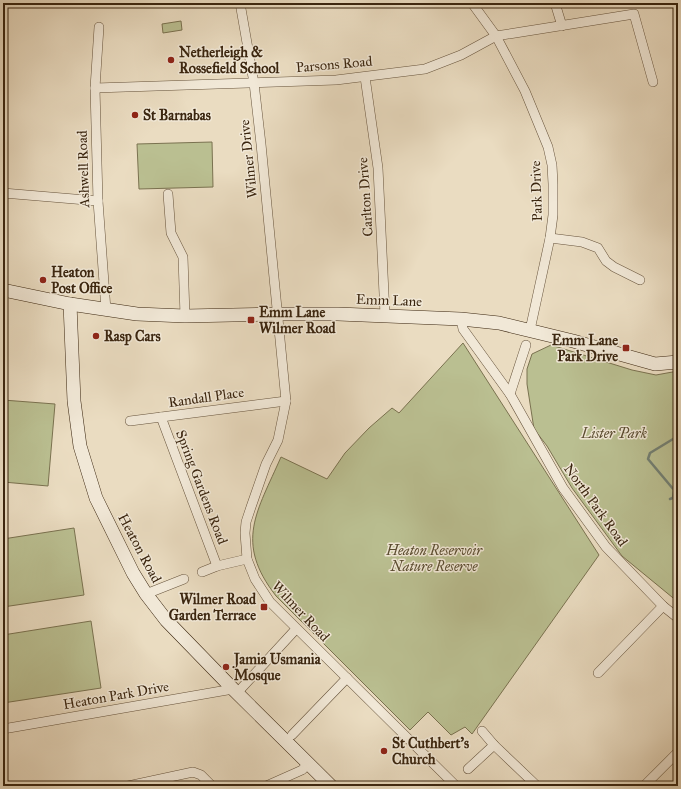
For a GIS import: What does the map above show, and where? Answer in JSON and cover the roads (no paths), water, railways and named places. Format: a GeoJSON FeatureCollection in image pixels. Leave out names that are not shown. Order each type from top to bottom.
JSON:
{"type":"FeatureCollection","features":[{"type":"Feature","properties":{"kind":"street","name":"Wilmer Drive"},"geometry":{"type":"LineString","coordinates":[[240,3],[254,83],[262,144],[278,314]]}},
{"type":"Feature","properties":{"kind":"street","name":"Park Drive"},"geometry":{"type":"LineString","coordinates":[[472,3],[496,36],[524,91],[548,147],[552,165],[553,215],[550,238],[530,330]]}},
{"type":"Feature","properties":{"kind":"street"},"geometry":{"type":"LineString","coordinates":[[555,3],[562,26]]}},
{"type":"Feature","properties":{"kind":"street"},"geometry":{"type":"LineString","coordinates":[[496,36],[634,14],[653,82]]}},
{"type":"Feature","properties":{"kind":"street","name":"Ashwell Road"},"geometry":{"type":"LineString","coordinates":[[99,26],[95,88],[98,201],[106,310]]}},
{"type":"Feature","properties":{"kind":"street","name":"Parsons Road"},"geometry":{"type":"LineString","coordinates":[[95,88],[336,80],[365,77],[425,69],[461,55],[496,36]]}},
{"type":"Feature","properties":{"kind":"street","name":"Carlton Drive"},"geometry":{"type":"LineString","coordinates":[[365,77],[378,168],[385,315]]}},
{"type":"Feature","properties":{"kind":"street"},"geometry":{"type":"LineString","coordinates":[[3,193],[98,201]]}},
{"type":"Feature","properties":{"kind":"street"},"geometry":{"type":"LineString","coordinates":[[168,194],[171,233],[183,257],[185,316]]}},
{"type":"Feature","properties":{"kind":"street"},"geometry":{"type":"LineString","coordinates":[[550,238],[582,242],[598,248],[601,250],[604,258],[614,267],[640,280]]}},
{"type":"Feature","properties":{"kind":"street","name":"Emm Lane"},"geometry":{"type":"LineString","coordinates":[[3,290],[70,304],[137,314],[185,316],[278,314],[385,315],[461,319],[499,323],[655,364],[678,362]]}},
{"type":"Feature","properties":{"kind":"street","name":"Heaton Road"},"geometry":{"type":"LineString","coordinates":[[70,304],[74,401],[80,446],[96,498],[133,573],[146,594],[166,620],[331,786]]}},
{"type":"Feature","properties":{"kind":"street","name":"Wilmer Road"},"geometry":{"type":"LineString","coordinates":[[278,314],[286,401],[278,440],[266,464],[246,522],[245,545],[247,559],[255,579],[270,602],[456,786]]}},
{"type":"Feature","properties":{"kind":"street"},"geometry":{"type":"LineString","coordinates":[[461,319],[463,329],[510,394]]}},
{"type":"Feature","properties":{"kind":"street"},"geometry":{"type":"LineString","coordinates":[[510,394],[526,345]]}},
{"type":"Feature","properties":{"kind":"street","name":"North Park Road"},"geometry":{"type":"LineString","coordinates":[[510,394],[563,488],[606,547],[663,606],[678,618]]}},
{"type":"Feature","properties":{"kind":"street","name":"Randall Place"},"geometry":{"type":"LineString","coordinates":[[130,421],[286,401]]}},
{"type":"Feature","properties":{"kind":"street","name":"Spring Gardens Road"},"geometry":{"type":"LineString","coordinates":[[161,417],[217,566]]}},
{"type":"Feature","properties":{"kind":"street"},"geometry":{"type":"LineString","coordinates":[[202,572],[217,566],[247,559]]}},
{"type":"Feature","properties":{"kind":"street"},"geometry":{"type":"LineString","coordinates":[[146,594],[184,579]]}},
{"type":"Feature","properties":{"kind":"street"},"geometry":{"type":"LineString","coordinates":[[598,673],[663,606]]}},
{"type":"Feature","properties":{"kind":"street"},"geometry":{"type":"LineString","coordinates":[[235,691],[296,629]]}},
{"type":"Feature","properties":{"kind":"street"},"geometry":{"type":"LineString","coordinates":[[292,735],[347,678]]}},
{"type":"Feature","properties":{"kind":"street","name":"Heaton Park Drive"},"geometry":{"type":"LineString","coordinates":[[3,729],[235,691]]}},
{"type":"Feature","properties":{"kind":"street"},"geometry":{"type":"LineString","coordinates":[[482,731],[494,745],[537,786]]}},
{"type":"Feature","properties":{"kind":"street"},"geometry":{"type":"LineString","coordinates":[[468,769],[494,745]]}},
{"type":"Feature","properties":{"kind":"street"},"geometry":{"type":"LineString","coordinates":[[644,786],[678,752]]}},
{"type":"Feature","properties":{"kind":"street"},"geometry":{"type":"LineString","coordinates":[[266,786],[302,770],[308,764]]}},
{"type":"Feature","properties":{"kind":"street"},"geometry":{"type":"LineString","coordinates":[[128,786],[193,772],[201,775],[212,786]]}},
{"type":"Feature","properties":{"kind":"waterway"},"geometry":{"type":"LineString","coordinates":[[673,498],[674,490],[648,459],[650,453],[678,436]]}},
{"type":"Feature","properties":{"kind":"waterway"},"geometry":{"type":"LineString","coordinates":[[670,499],[678,496]]}},
{"type":"Feature","properties":{"kind":"place","name":"Netherleigh & Rossefield School"},"geometry":{"type":"Point","coordinates":[171,60]}},
{"type":"Feature","properties":{"kind":"place","name":"St Barnabas"},"geometry":{"type":"Point","coordinates":[135,115]}},
{"type":"Feature","properties":{"kind":"place","name":"Heaton Post Office"},"geometry":{"type":"Point","coordinates":[43,280]}},
{"type":"Feature","properties":{"kind":"place","name":"Emm Lane Wilmer Road"},"geometry":{"type":"Point","coordinates":[251,320]}},
{"type":"Feature","properties":{"kind":"place","name":"Rasp Cars"},"geometry":{"type":"Point","coordinates":[96,336]}},
{"type":"Feature","properties":{"kind":"place","name":"Emm Lane Park Drive"},"geometry":{"type":"Point","coordinates":[626,348]}},
{"type":"Feature","properties":{"kind":"place","name":"Wilmer Road Garden Terrace"},"geometry":{"type":"Point","coordinates":[264,607]}},
{"type":"Feature","properties":{"kind":"place","name":"Jamia Usmania Mosque"},"geometry":{"type":"Point","coordinates":[226,667]}},
{"type":"Feature","properties":{"kind":"place","name":"St Cuthbert's Church"},"geometry":{"type":"Point","coordinates":[384,751]}},
{"type":"Feature","properties":{"kind":"park label","name":"Lister Park"},"geometry":{"type":"Point","coordinates":[614,433]}},
{"type":"Feature","properties":{"kind":"park label","name":"Heaton Reservoir Nature Reserve"},"geometry":{"type":"Point","coordinates":[434,558]}}]}
